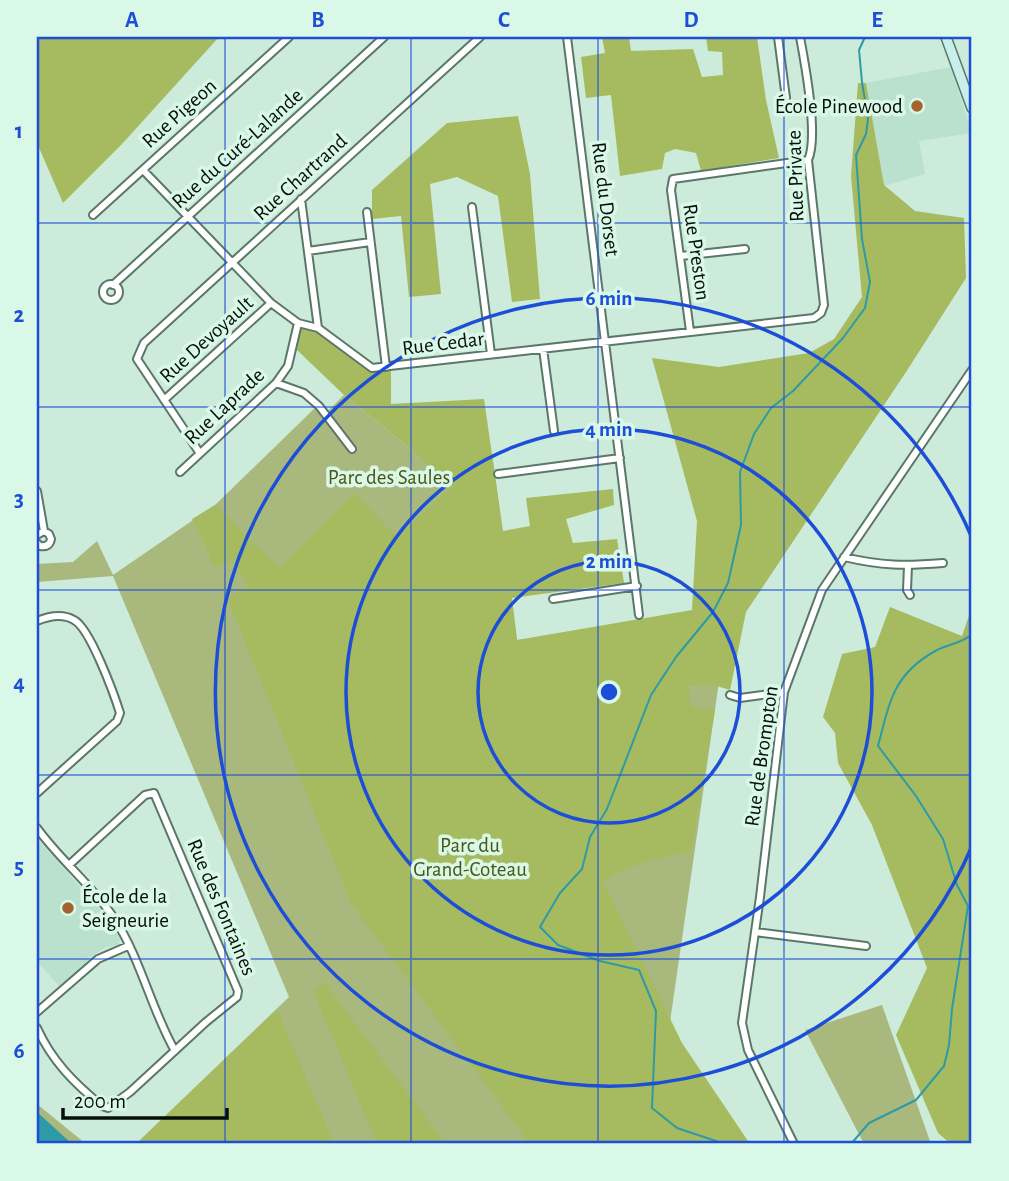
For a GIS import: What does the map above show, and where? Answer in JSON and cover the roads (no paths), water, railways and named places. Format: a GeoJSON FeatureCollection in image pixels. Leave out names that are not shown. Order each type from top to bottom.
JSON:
{"type":"FeatureCollection","features":[{"type":"Feature","properties":{"kind":"street","name":"Rue Pigeon"},"geometry":{"type":"LineString","coordinates":[[93,215],[289,37]]}},
{"type":"Feature","properties":{"kind":"street","name":"Rue du Curé-Lalande"},"geometry":{"type":"LineString","coordinates":[[113,285],[384,37]]}},
{"type":"Feature","properties":{"kind":"street","name":"Rue Chartrand"},"geometry":{"type":"LineString","coordinates":[[164,400],[138,359],[144,343],[480,37]]}},
{"type":"Feature","properties":{"kind":"street","name":"Rue du Dorset"},"geometry":{"type":"LineString","coordinates":[[567,37],[639,615]]}},
{"type":"Feature","properties":{"kind":"street"},"geometry":{"type":"LineString","coordinates":[[778,37],[786,98]]}},
{"type":"Feature","properties":{"kind":"street","name":"Rue Private"},"geometry":{"type":"LineString","coordinates":[[800,37],[811,119],[812,153],[808,160],[824,306],[821,313]]}},
{"type":"Feature","properties":{"kind":"street"},"geometry":{"type":"LineString","coordinates":[[946,37],[972,108]]}},
{"type":"Feature","properties":{"kind":"street","name":"Rue Preston"},"geometry":{"type":"LineString","coordinates":[[690,331],[671,190],[673,179],[808,160]]}},
{"type":"Feature","properties":{"kind":"street","name":"Rue Cedar"},"geometry":{"type":"LineString","coordinates":[[143,170],[271,303],[298,323],[318,328],[372,368],[814,318],[821,313]]}},
{"type":"Feature","properties":{"kind":"street"},"geometry":{"type":"LineString","coordinates":[[301,199],[318,328]]}},
{"type":"Feature","properties":{"kind":"street"},"geometry":{"type":"LineString","coordinates":[[472,207],[491,354]]}},
{"type":"Feature","properties":{"kind":"street"},"geometry":{"type":"LineString","coordinates":[[367,212],[386,367]]}},
{"type":"Feature","properties":{"kind":"street"},"geometry":{"type":"LineString","coordinates":[[308,251],[370,242]]}},
{"type":"Feature","properties":{"kind":"street"},"geometry":{"type":"LineString","coordinates":[[681,256],[744,249]]}},
{"type":"Feature","properties":{"kind":"street","name":"Rue Devoyault"},"geometry":{"type":"LineString","coordinates":[[164,400],[271,303]]}},
{"type":"Feature","properties":{"kind":"street","name":"Rue Laprade"},"geometry":{"type":"LineString","coordinates":[[180,472],[276,383],[288,366],[298,323]]}},
{"type":"Feature","properties":{"kind":"street"},"geometry":{"type":"LineString","coordinates":[[543,349],[554,431]]}},
{"type":"Feature","properties":{"kind":"street","name":"Rue de Brompton"},"geometry":{"type":"LineString","coordinates":[[794,1144],[748,1050],[742,1023],[784,692],[817,601],[972,370]]}},
{"type":"Feature","properties":{"kind":"street"},"geometry":{"type":"LineString","coordinates":[[276,383],[304,393],[319,406],[352,449]]}},
{"type":"Feature","properties":{"kind":"street"},"geometry":{"type":"LineString","coordinates":[[164,400],[199,452]]}},
{"type":"Feature","properties":{"kind":"street"},"geometry":{"type":"LineString","coordinates":[[498,474],[620,458]]}},
{"type":"Feature","properties":{"kind":"street"},"geometry":{"type":"LineString","coordinates":[[37,491],[43,512],[44,531],[51,537],[44,547],[37,543]]}},
{"type":"Feature","properties":{"kind":"street"},"geometry":{"type":"LineString","coordinates":[[37,536],[44,531]]}},
{"type":"Feature","properties":{"kind":"street"},"geometry":{"type":"LineString","coordinates":[[844,557],[876,565],[943,564]]}},
{"type":"Feature","properties":{"kind":"street"},"geometry":{"type":"LineString","coordinates":[[908,566],[907,590],[910,595]]}},
{"type":"Feature","properties":{"kind":"street"},"geometry":{"type":"LineString","coordinates":[[553,600],[637,586]]}},
{"type":"Feature","properties":{"kind":"street"},"geometry":{"type":"LineString","coordinates":[[37,621],[62,615],[79,624],[95,650],[120,713],[117,721],[37,793]]}},
{"type":"Feature","properties":{"kind":"street"},"geometry":{"type":"LineString","coordinates":[[730,695],[740,698],[784,692]]}},
{"type":"Feature","properties":{"kind":"street","name":"Rue des Fontaines"},"geometry":{"type":"LineString","coordinates":[[37,1028],[46,1048],[63,1071],[102,1106],[108,1108],[114,1106],[237,996],[239,991],[154,793],[145,795],[69,865]]}},
{"type":"Feature","properties":{"kind":"street"},"geometry":{"type":"LineString","coordinates":[[37,828],[114,917],[174,1051]]}},
{"type":"Feature","properties":{"kind":"street"},"geometry":{"type":"LineString","coordinates":[[755,932],[866,946]]}},
{"type":"Feature","properties":{"kind":"street"},"geometry":{"type":"LineString","coordinates":[[37,1013],[98,959],[128,946]]}},
{"type":"Feature","properties":{"kind":"water"},"geometry":{"type":"Polygon","coordinates":[[[37,1112],[72,1144],[37,1144],[37,1112]]]}},
{"type":"Feature","properties":{"kind":"waterway"},"geometry":{"type":"LineString","coordinates":[[725,1144],[677,1128],[652,1108],[656,1011],[639,970],[600,961],[558,945],[540,927],[560,893],[582,869],[590,837],[607,809],[651,695],[676,657],[713,612],[728,583],[741,525],[740,472],[754,434],[771,408],[793,391],[843,338],[865,308],[870,282],[862,239],[856,155],[866,134],[868,119],[859,50],[865,37]]}},
{"type":"Feature","properties":{"kind":"waterway"},"geometry":{"type":"LineString","coordinates":[[851,1144],[869,1123],[916,1100],[944,1066],[949,1045],[968,906],[957,885],[943,839],[916,796],[878,746],[890,702],[902,679],[922,659],[972,634]]}},
{"type":"Feature","properties":{"kind":"place","name":"École Pinewood"},"geometry":{"type":"Point","coordinates":[917,106]}},
{"type":"Feature","properties":{"kind":"place","name":"École de la Seigneurie"},"geometry":{"type":"Point","coordinates":[68,908]}},
{"type":"Feature","properties":{"kind":"park label","name":"Parc des Saules"},"geometry":{"type":"Point","coordinates":[389,477]}},
{"type":"Feature","properties":{"kind":"park label","name":"Parc du Grand-Coteau"},"geometry":{"type":"Point","coordinates":[470,857]}}]}
